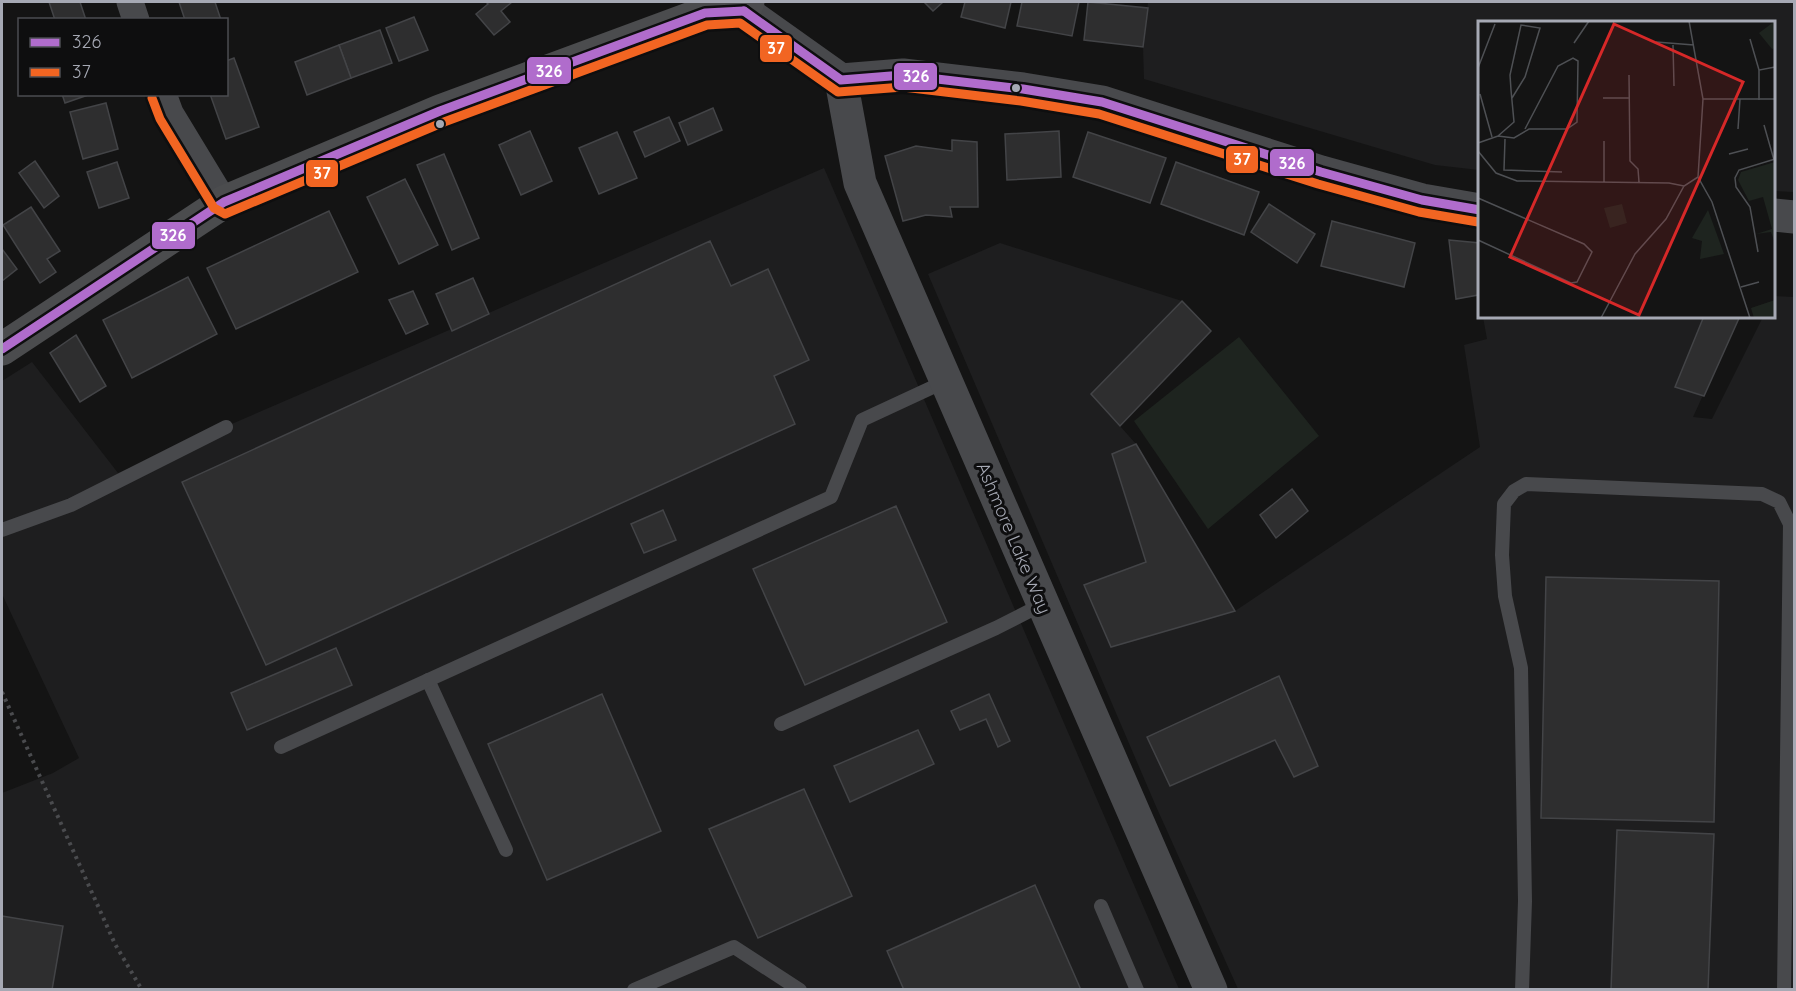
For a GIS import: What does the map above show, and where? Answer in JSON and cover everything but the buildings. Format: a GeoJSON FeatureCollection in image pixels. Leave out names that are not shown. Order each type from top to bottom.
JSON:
{"type":"FeatureCollection","features":[{"type":"Feature","properties":{"kind":"main road"},"geometry":{"type":"LineString","coordinates":[[2,349],[224,202],[440,111],[705,13],[746,6]]}},
{"type":"Feature","properties":{"kind":"street"},"geometry":{"type":"LineString","coordinates":[[130,2],[135,18]]}},
{"type":"Feature","properties":{"kind":"street"},"geometry":{"type":"LineString","coordinates":[[746,6],[841,80],[903,75],[1023,89],[1102,102],[1321,172],[1422,200],[1478,210]]}},
{"type":"Feature","properties":{"kind":"street","name":"Ashmore Lake Way"},"geometry":{"type":"LineString","coordinates":[[841,80],[860,183],[1211,990]]}},
{"type":"Feature","properties":{"kind":"street"},"geometry":{"type":"LineString","coordinates":[[164,96],[170,113],[224,202]]}},
{"type":"Feature","properties":{"kind":"street"},"geometry":{"type":"LineString","coordinates":[[1775,215],[1794,217]]}},
{"type":"Feature","properties":{"kind":"lane"},"geometry":{"type":"LineString","coordinates":[[281,747],[831,497],[862,420],[946,381]]}},
{"type":"Feature","properties":{"kind":"lane"},"geometry":{"type":"LineString","coordinates":[[2,530],[71,505],[226,427]]}},
{"type":"Feature","properties":{"kind":"lane"},"geometry":{"type":"LineString","coordinates":[[1522,990],[1525,901],[1521,668],[1505,596],[1502,555],[1504,504],[1514,491],[1526,484],[1762,494],[1779,502],[1790,524],[1784,990]]}},
{"type":"Feature","properties":{"kind":"lane"},"geometry":{"type":"LineString","coordinates":[[781,724],[996,628],[1043,604]]}},
{"type":"Feature","properties":{"kind":"lane"},"geometry":{"type":"LineString","coordinates":[[428,680],[506,850]]}},
{"type":"Feature","properties":{"kind":"lane"},"geometry":{"type":"LineString","coordinates":[[1101,906],[1137,990]]}},
{"type":"Feature","properties":{"kind":"lane"},"geometry":{"type":"LineString","coordinates":[[634,990],[734,947],[800,990]]}},
{"type":"Feature","properties":{"kind":"path"},"geometry":{"type":"LineString","coordinates":[[2,692],[115,944],[142,990]]}},
{"type":"Feature","properties":{"kind":"shaded area"},"geometry":{"type":"Polygon","coordinates":[[[1148,2],[1794,2],[1794,192],[1775,191],[1775,21],[1478,21],[1478,170],[1435,165],[1144,79],[1143,47],[1148,2]]]}},
{"type":"Feature","properties":{"kind":"shaded area"},"geometry":{"type":"Polygon","coordinates":[[[824,168],[1179,989],[2,989],[2,793],[53,773],[79,758],[2,594],[2,381],[32,362],[118,473],[824,168]]]}},
{"type":"Feature","properties":{"kind":"shaded area"},"geometry":{"type":"Polygon","coordinates":[[[1000,243],[1182,301],[1211,331],[1120,426],[1136,444],[1235,611],[1480,447],[1464,345],[1487,339],[1483,318],[1739,318],[1693,417],[1712,419],[1762,318],[1775,318],[1775,296],[1794,297],[1794,989],[1238,989],[1155,804],[928,274],[1000,243]]]}},
{"type":"Feature","properties":{"kind":"shaded area"},"geometry":{"type":"Polygon","coordinates":[[[1239,337],[1319,436],[1208,529],[1134,421],[1239,337]]]}},
{"type":"Feature","properties":{"kind":"transit line","name":"326"},"geometry":{"type":"LineString","coordinates":[[744,11],[841,80],[903,75],[1023,89],[1102,102],[1321,172],[1422,200],[1478,210]]}},
{"type":"Feature","properties":{"kind":"transit line","name":"326"},"geometry":{"type":"LineString","coordinates":[[2,349],[224,202],[440,111],[705,13],[744,11]]}},
{"type":"Feature","properties":{"kind":"transit line","name":"37"},"geometry":{"type":"LineString","coordinates":[[152,98],[160,119],[214,208],[225,214],[444,122],[707,25],[740,23],[838,92],[903,87],[1021,101],[1099,114],[1318,184],[1419,212],[1478,222]]}}]}
